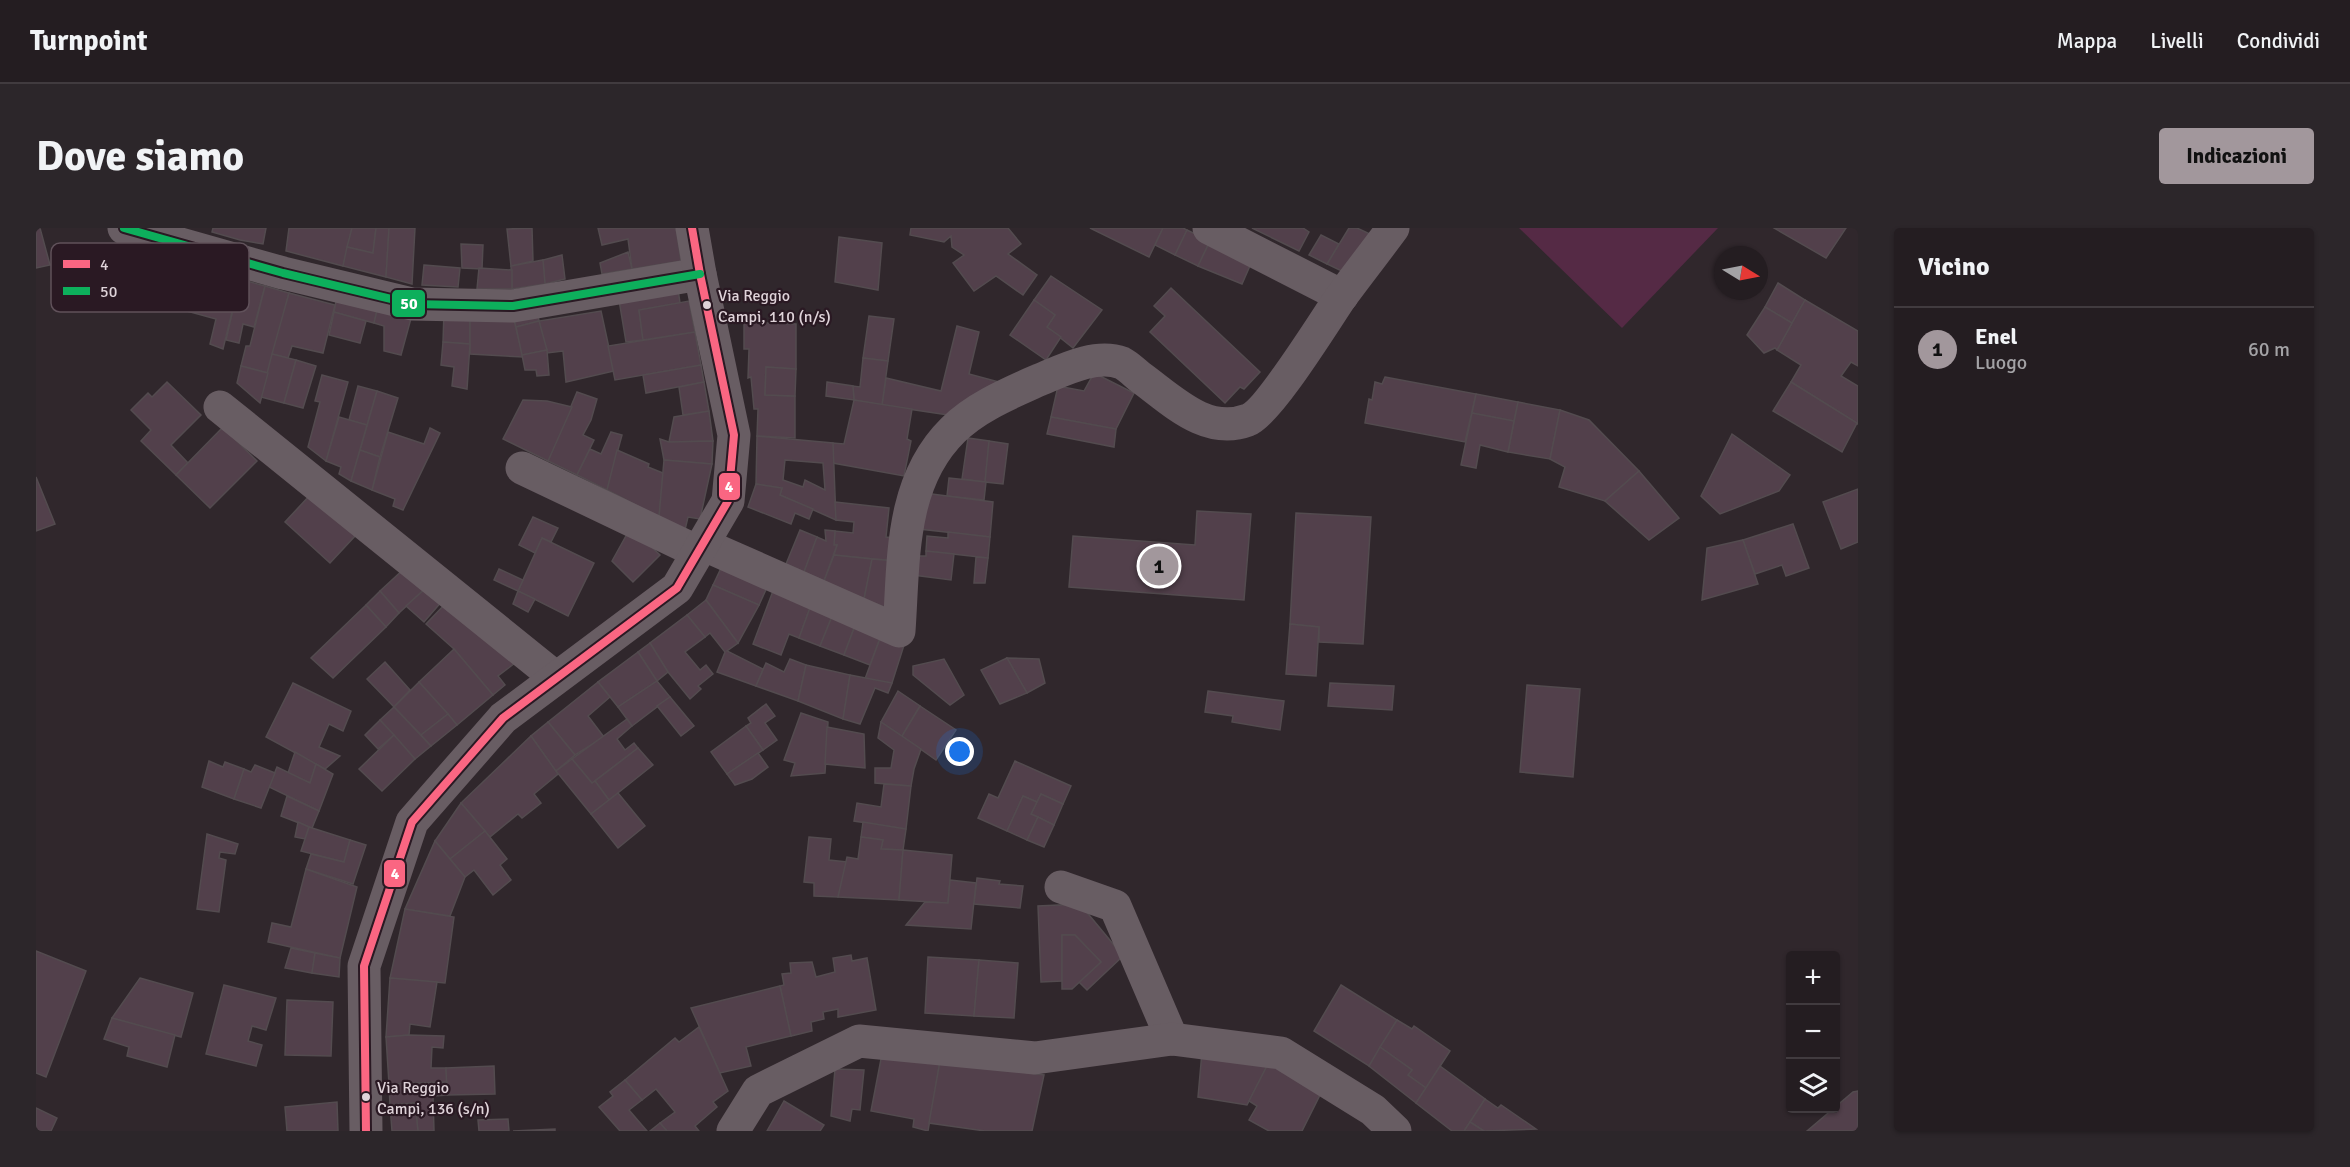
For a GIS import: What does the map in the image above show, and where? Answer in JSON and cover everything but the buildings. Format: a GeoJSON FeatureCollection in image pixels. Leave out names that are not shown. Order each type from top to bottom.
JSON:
{"type":"FeatureCollection","features":[{"type":"Feature","properties":{"kind":"street"},"geometry":{"type":"LineString","coordinates":[[124,228],[177,243]]}},
{"type":"Feature","properties":{"kind":"street"},"geometry":{"type":"LineString","coordinates":[[366,1131],[364,966],[412,822],[503,718],[677,588],[728,501],[734,435],[700,274],[693,228]]}},
{"type":"Feature","properties":{"kind":"street"},"geometry":{"type":"LineString","coordinates":[[1209,228],[1342,296]]}},
{"type":"Feature","properties":{"kind":"street"},"geometry":{"type":"LineString","coordinates":[[522,468],[700,548],[899,631],[908,518],[915,489],[934,454],[953,429],[1013,392],[1092,360],[1122,363],[1198,419],[1227,424],[1251,419],[1276,393],[1342,296],[1393,228]]}},
{"type":"Feature","properties":{"kind":"street"},"geometry":{"type":"LineString","coordinates":[[249,263],[412,304],[513,306],[700,274]]}},
{"type":"Feature","properties":{"kind":"street"},"geometry":{"type":"LineString","coordinates":[[220,407],[555,677]]}},
{"type":"Feature","properties":{"kind":"street"},"geometry":{"type":"LineString","coordinates":[[1061,887],[1115,906],[1172,1039]]}},
{"type":"Feature","properties":{"kind":"street"},"geometry":{"type":"LineString","coordinates":[[733,1131],[758,1091],[859,1041],[1035,1059],[1172,1039],[1281,1053],[1373,1110],[1395,1131]]}},
{"type":"Feature","properties":{"kind":"shaded area"},"geometry":{"type":"Polygon","coordinates":[[[1519,228],[1718,228],[1622,328],[1519,228]]]}},
{"type":"Feature","properties":{"kind":"transit line","name":"50"},"geometry":{"type":"LineString","coordinates":[[124,228],[177,243]]}},
{"type":"Feature","properties":{"kind":"transit line","name":"4"},"geometry":{"type":"LineString","coordinates":[[366,1131],[364,966],[412,822],[503,718],[677,588],[728,501],[734,435],[692,228]]}},
{"type":"Feature","properties":{"kind":"transit line","name":"50"},"geometry":{"type":"LineString","coordinates":[[249,263],[412,304],[513,306],[700,274]]}},
{"type":"Feature","properties":{"kind":"place","name":"Via Reggio Campi, 110 (n/s)"},"geometry":{"type":"Point","coordinates":[707,305]}},
{"type":"Feature","properties":{"kind":"place","name":"Enel"},"geometry":{"type":"Point","coordinates":[1159,566]}},
{"type":"Feature","properties":{"kind":"place","name":"Via Reggio Campi, 136 (s/n)"},"geometry":{"type":"Point","coordinates":[366,1097]}}]}
